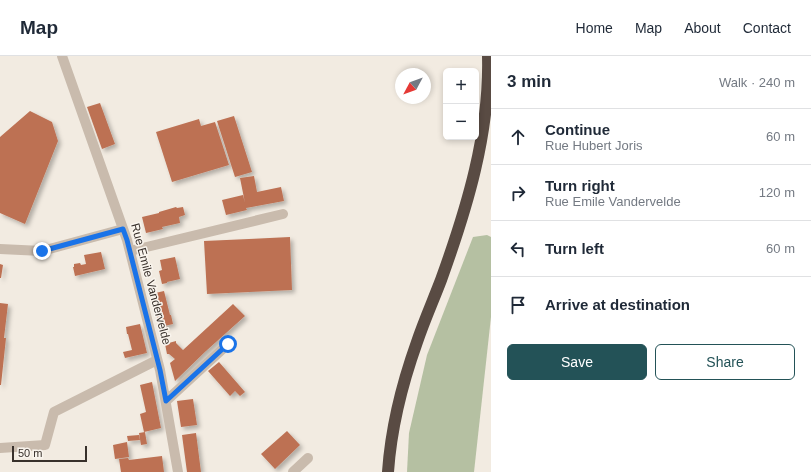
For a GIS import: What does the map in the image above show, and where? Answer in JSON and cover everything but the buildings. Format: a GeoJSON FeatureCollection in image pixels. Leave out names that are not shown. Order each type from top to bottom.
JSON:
{"type":"FeatureCollection","features":[{"type":"Feature","properties":{"kind":"highway"},"geometry":{"type":"LineString","coordinates":[[388,472],[393,429],[403,388],[417,343],[441,280],[474,173],[483,128],[487,95],[488,56]]}},
{"type":"Feature","properties":{"kind":"street","name":"Rue Emile Vandervelde"},"geometry":{"type":"LineString","coordinates":[[63,59],[130,250],[166,401],[178,472]]}},
{"type":"Feature","properties":{"kind":"street"},"geometry":{"type":"LineString","coordinates":[[130,250],[283,214]]}},
{"type":"Feature","properties":{"kind":"street"},"geometry":{"type":"LineString","coordinates":[[0,249],[42,251],[123,229]]}},
{"type":"Feature","properties":{"kind":"street"},"geometry":{"type":"LineString","coordinates":[[166,401],[228,344]]}},
{"type":"Feature","properties":{"kind":"street"},"geometry":{"type":"LineString","coordinates":[[0,448],[45,444],[54,412],[157,360]]}},
{"type":"Feature","properties":{"kind":"street"},"geometry":{"type":"LineString","coordinates":[[293,472],[308,458]]}},
{"type":"Feature","properties":{"kind":"green space"},"geometry":{"type":"Polygon","coordinates":[[[487,235],[491,237],[491,317],[474,472],[407,472],[409,433],[427,355],[473,237],[487,235]]]}},
{"type":"Feature","properties":{"kind":"route"},"geometry":{"type":"LineString","coordinates":[[42,251],[123,229],[160,370],[166,401],[228,344]]}}]}
